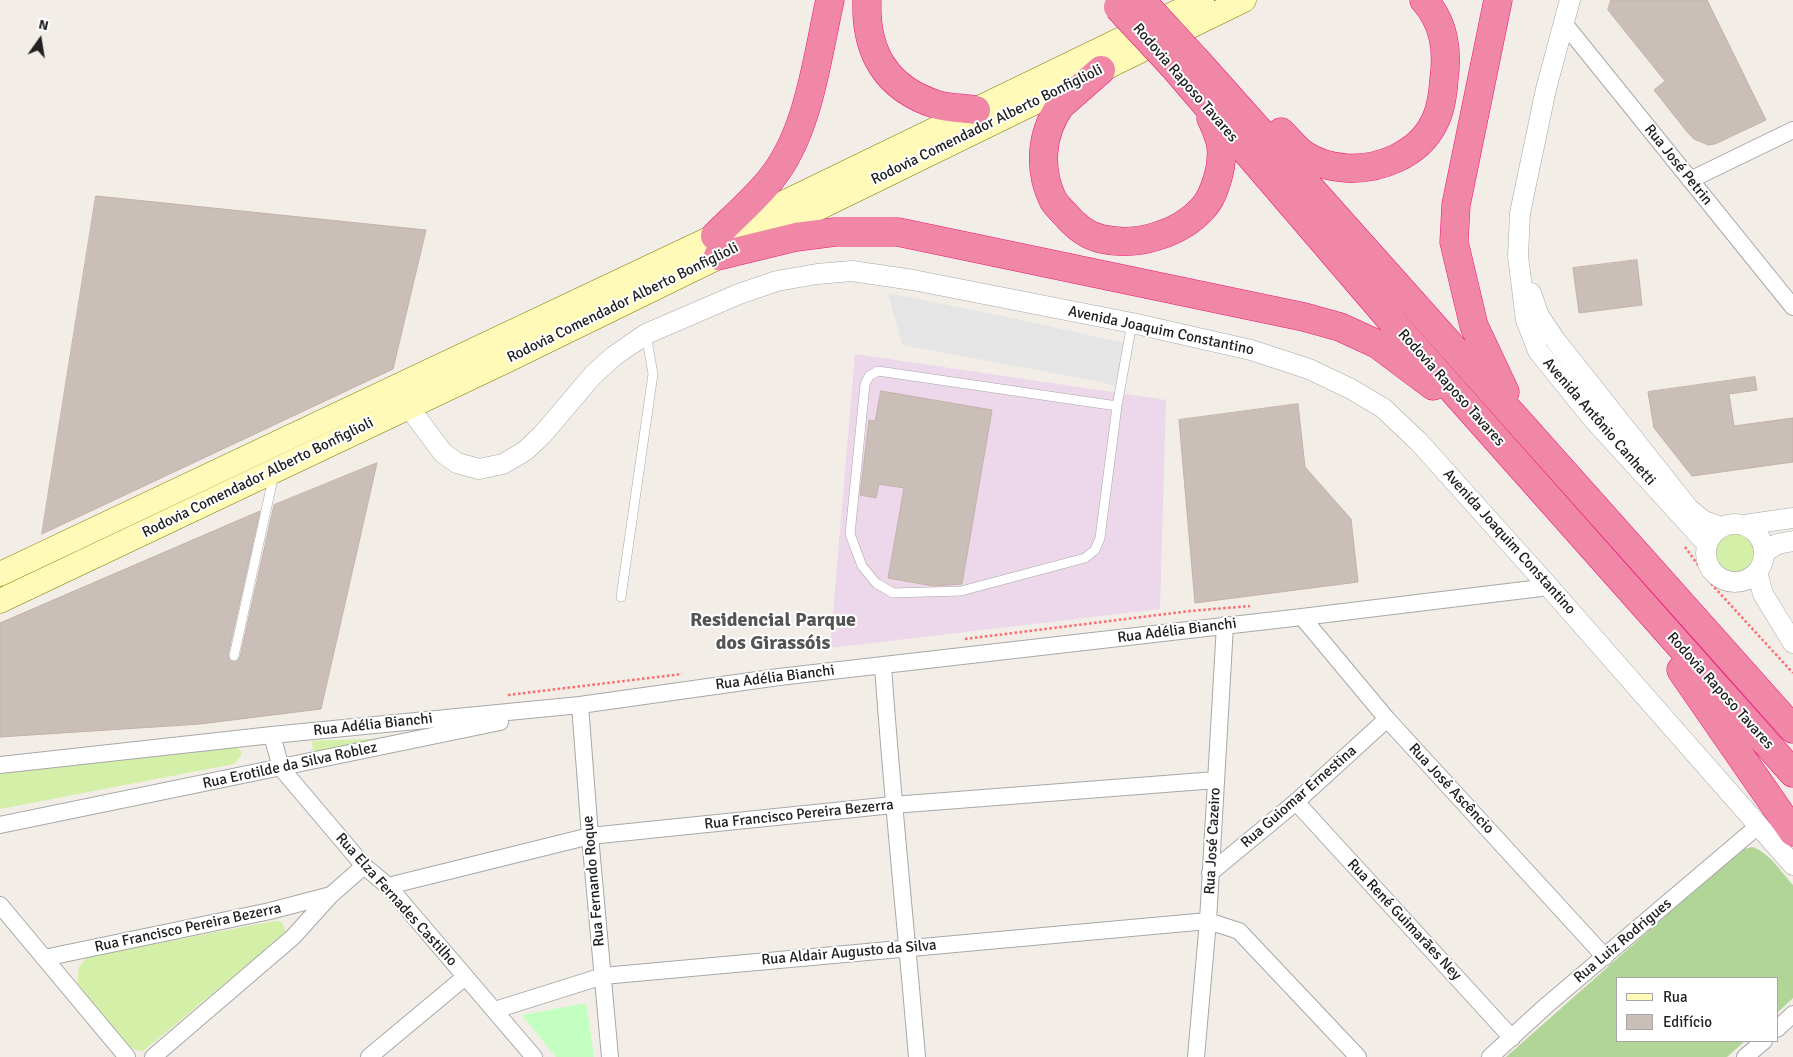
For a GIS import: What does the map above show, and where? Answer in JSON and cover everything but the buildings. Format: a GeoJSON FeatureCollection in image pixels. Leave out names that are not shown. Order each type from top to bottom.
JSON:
{"type":"FeatureCollection","features":[{"type":"Feature","properties":{"kind":"highway"},"geometry":{"type":"LineString","coordinates":[[716,246],[771,180],[791,149],[805,114],[830,0]]}},
{"type":"Feature","properties":{"kind":"highway"},"geometry":{"type":"LineString","coordinates":[[867,0],[866,15],[870,39],[878,62],[892,79],[917,97],[939,106],[976,110]]}},
{"type":"Feature","properties":{"kind":"highway"},"geometry":{"type":"LineString","coordinates":[[1185,64],[1248,100],[1303,154],[1321,163],[1338,167],[1375,167],[1396,159],[1413,148],[1423,138],[1434,124],[1442,98],[1446,50],[1435,12],[1424,0]]}},
{"type":"Feature","properties":{"kind":"highway"},"geometry":{"type":"LineString","coordinates":[[1498,0],[1456,205],[1454,242],[1474,326],[1519,421]]}},
{"type":"Feature","properties":{"kind":"highway","name":"Rodovia Raposo Tavares"},"geometry":{"type":"LineString","coordinates":[[1124,2],[1185,64],[1519,421],[1793,729]]}},
{"type":"Feature","properties":{"kind":"highway","name":"Rodovia Raposo Tavares"},"geometry":{"type":"LineString","coordinates":[[1185,64],[1207,107],[1394,325],[1793,774]]}},
{"type":"Feature","properties":{"kind":"highway"},"geometry":{"type":"LineString","coordinates":[[1101,70],[1060,106],[1055,114],[1045,142],[1043,163],[1045,177],[1054,201],[1073,224],[1083,231],[1102,239],[1135,241],[1162,234],[1189,221],[1205,206],[1215,187],[1221,166],[1221,146],[1207,107]]}},
{"type":"Feature","properties":{"kind":"highway"},"geometry":{"type":"LineString","coordinates":[[716,246],[835,232],[898,232],[1286,313],[1340,327],[1377,344],[1477,418]]}},
{"type":"Feature","properties":{"kind":"highway"},"geometry":{"type":"LineString","coordinates":[[1614,572],[1793,832]]}},
{"type":"Feature","properties":{"kind":"main road","name":"Rodovia Comendador Alberto Bonfiglioli"},"geometry":{"type":"LineString","coordinates":[[0,601],[506,361],[716,246],[976,110],[1202,0]]}},
{"type":"Feature","properties":{"kind":"main road","name":"Rodovia Comendador Alberto Bonfiglioli"},"geometry":{"type":"LineString","coordinates":[[0,574],[1101,70],[1244,0]]}},
{"type":"Feature","properties":{"kind":"street","name":"Avenida Antônio Canhetti"},"geometry":{"type":"LineString","coordinates":[[1570,0],[1546,89],[1520,213],[1518,256],[1526,320],[1538,352],[1592,418],[1707,544]]}},
{"type":"Feature","properties":{"kind":"street","name":"Rua José Petrin"},"geometry":{"type":"LineString","coordinates":[[1563,22],[1793,307]]}},
{"type":"Feature","properties":{"kind":"street"},"geometry":{"type":"LineString","coordinates":[[1690,180],[1793,130]]}},
{"type":"Feature","properties":{"kind":"street","name":"Avenida Antônio Canhetti"},"geometry":{"type":"LineString","coordinates":[[1518,256],[1539,316],[1556,341],[1690,509],[1704,521],[1721,527]]}},
{"type":"Feature","properties":{"kind":"street","name":"Avenida Joaquim Constantino"},"geometry":{"type":"LineString","coordinates":[[408,406],[443,453],[457,463],[478,469],[503,464],[525,451],[542,435],[593,375],[614,356],[646,334],[739,294],[777,280],[852,271],[913,280],[1132,323],[1251,350],[1309,370],[1351,389],[1383,408],[1419,442],[1793,865]]}},
{"type":"Feature","properties":{"kind":"street"},"geometry":{"type":"LineString","coordinates":[[1757,572],[1741,582],[1721,579],[1713,572],[1705,554],[1710,537],[1721,527],[1728,524],[1744,525],[1793,518]]}},
{"type":"Feature","properties":{"kind":"street"},"geometry":{"type":"LineString","coordinates":[[1744,525],[1752,529],[1759,536],[1763,544],[1764,553],[1757,572],[1763,594],[1793,644]]}},
{"type":"Feature","properties":{"kind":"street"},"geometry":{"type":"LineString","coordinates":[[1764,553],[1777,544],[1793,541]]}},
{"type":"Feature","properties":{"kind":"street","name":"Rua Adélia Bianchi"},"geometry":{"type":"LineString","coordinates":[[0,764],[580,705],[779,677],[1549,587]]}},
{"type":"Feature","properties":{"kind":"street","name":"Rua José Ascêncio"},"geometry":{"type":"LineString","coordinates":[[1302,617],[1387,719],[1605,957]]}},
{"type":"Feature","properties":{"kind":"street","name":"Rua José Cazeiro"},"geometry":{"type":"LineString","coordinates":[[1196,1057],[1208,921],[1225,626]]}},
{"type":"Feature","properties":{"kind":"street"},"geometry":{"type":"LineString","coordinates":[[883,666],[893,805],[917,1057]]}},
{"type":"Feature","properties":{"kind":"street","name":"Rua Erotilde da Silva Roblez"},"geometry":{"type":"LineString","coordinates":[[0,825],[580,705]]}},
{"type":"Feature","properties":{"kind":"street","name":"Rua Fernando Roque"},"geometry":{"type":"LineString","coordinates":[[580,705],[610,1057]]}},
{"type":"Feature","properties":{"kind":"street","name":"Rua Guiomar Ernestina"},"geometry":{"type":"LineString","coordinates":[[1210,874],[1296,802],[1387,719]]}},
{"type":"Feature","properties":{"kind":"street","name":"Rua Elza Fernades Castilho"},"geometry":{"type":"LineString","coordinates":[[272,735],[281,768],[364,866],[388,886],[465,977],[496,1010],[534,1057]]}},
{"type":"Feature","properties":{"kind":"street","name":"Rua Francisco Pereira Bezerra"},"geometry":{"type":"LineString","coordinates":[[388,886],[590,836],[893,805],[1216,780]]}},
{"type":"Feature","properties":{"kind":"street","name":"Rua René Guimarães Ney"},"geometry":{"type":"LineString","coordinates":[[1296,802],[1512,1038]]}},
{"type":"Feature","properties":{"kind":"street","name":"Rua Luiz Rodrigues"},"geometry":{"type":"LineString","coordinates":[[1490,1057],[1758,826]]}},
{"type":"Feature","properties":{"kind":"street"},"geometry":{"type":"LineString","coordinates":[[153,1057],[293,937],[331,895],[364,866]]}},
{"type":"Feature","properties":{"kind":"street","name":"Rua Francisco Pereira Bezerra"},"geometry":{"type":"LineString","coordinates":[[44,958],[270,911],[331,895]]}},
{"type":"Feature","properties":{"kind":"street"},"geometry":{"type":"LineString","coordinates":[[0,905],[127,1057]]}},
{"type":"Feature","properties":{"kind":"street"},"geometry":{"type":"LineString","coordinates":[[1208,921],[1239,930],[1358,1057]]}},
{"type":"Feature","properties":{"kind":"street","name":"Rua Aldair Augusto da Silva"},"geometry":{"type":"LineString","coordinates":[[496,1010],[603,976],[1208,921]]}},
{"type":"Feature","properties":{"kind":"street"},"geometry":{"type":"LineString","coordinates":[[369,1057],[465,977]]}},
{"type":"Feature","properties":{"kind":"street"},"geometry":{"type":"LineString","coordinates":[[1778,1028],[1793,1014]]}},
{"type":"Feature","properties":{"kind":"street"},"geometry":{"type":"LineString","coordinates":[[1745,1057],[1763,1042]]}},
{"type":"Feature","properties":{"kind":"lane"},"geometry":{"type":"LineString","coordinates":[[1117,406],[878,371],[869,376],[865,384],[850,534],[862,566],[876,583],[892,593],[961,591],[1085,558],[1095,550],[1100,538],[1117,406],[1132,323]]}},
{"type":"Feature","properties":{"kind":"lane"},"geometry":{"type":"LineString","coordinates":[[621,597],[653,374],[646,334]]}},
{"type":"Feature","properties":{"kind":"lane"},"geometry":{"type":"LineString","coordinates":[[234,656],[275,471]]}},
{"type":"Feature","properties":{"kind":"shaded area"},"geometry":{"type":"Polygon","coordinates":[[[888,293],[1124,343],[1115,386],[902,345],[888,293]]]}},
{"type":"Feature","properties":{"kind":"shaded area"},"geometry":{"type":"Polygon","coordinates":[[[855,354],[1166,400],[1160,609],[830,648],[855,354]]]}},
{"type":"Feature","properties":{"kind":"green space"},"geometry":{"type":"Polygon","coordinates":[[[1735,531],[1747,535],[1753,541],[1757,553],[1753,565],[1747,571],[1735,575],[1723,571],[1717,565],[1713,553],[1717,541],[1723,535],[1735,531]]]}},
{"type":"Feature","properties":{"kind":"green space"},"geometry":{"type":"Polygon","coordinates":[[[388,738],[313,752],[312,741],[388,738]]]}},
{"type":"Feature","properties":{"kind":"green space"},"geometry":{"type":"Polygon","coordinates":[[[236,747],[241,751],[241,756],[234,764],[0,809],[0,773],[236,747]]]}},
{"type":"Feature","properties":{"kind":"green space"},"geometry":{"type":"Polygon","coordinates":[[[1752,847],[1764,853],[1793,885],[1793,998],[1778,1012],[1778,977],[1616,977],[1616,1042],[1744,1042],[1727,1057],[1506,1057],[1740,850],[1752,847]]]}},
{"type":"Feature","properties":{"kind":"green space"},"geometry":{"type":"Polygon","coordinates":[[[274,921],[282,922],[286,933],[143,1051],[127,1048],[77,983],[79,967],[87,957],[274,921]]]}},
{"type":"Feature","properties":{"kind":"green space"},"geometry":{"type":"Polygon","coordinates":[[[586,1003],[594,1057],[556,1057],[522,1015],[586,1003]]]}},
{"type":"Feature","properties":{"kind":"district","name":"Residencial Parque dos Girassóis"},"geometry":{"type":"Point","coordinates":[773,632]}}]}
